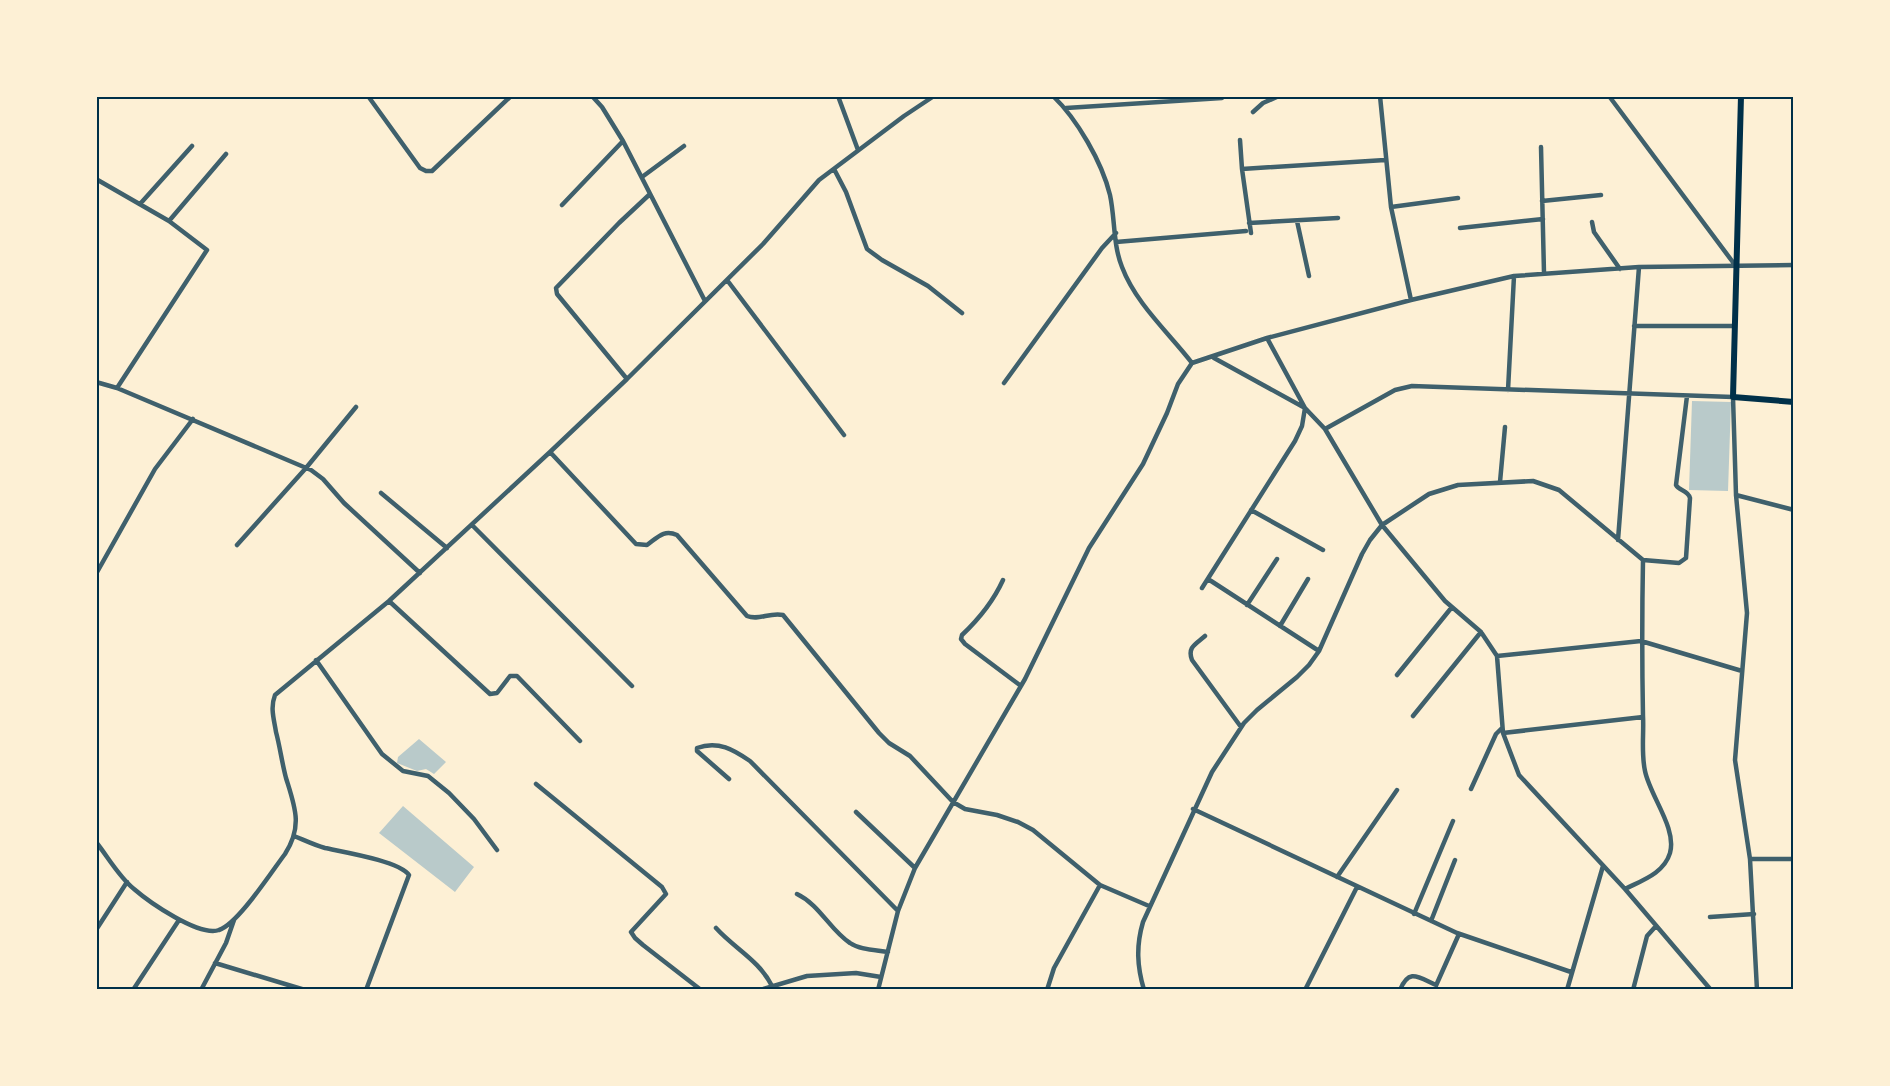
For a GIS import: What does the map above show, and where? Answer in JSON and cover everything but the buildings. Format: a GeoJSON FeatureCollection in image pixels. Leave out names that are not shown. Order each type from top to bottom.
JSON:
{"type":"FeatureCollection","features":[{"type":"Feature","properties":{"kind":"main road"},"geometry":{"type":"LineString","coordinates":[[1741,97],[1733,326],[1733,397],[1794,402]]}},
{"type":"Feature","properties":{"kind":"street"},"geometry":{"type":"LineString","coordinates":[[368,96],[420,168],[426,171],[432,171],[511,96]]}},
{"type":"Feature","properties":{"kind":"street"},"geometry":{"type":"LineString","coordinates":[[592,96],[603,107],[623,141],[705,301]]}},
{"type":"Feature","properties":{"kind":"street"},"geometry":{"type":"LineString","coordinates":[[838,96],[858,150]]}},
{"type":"Feature","properties":{"kind":"street"},"geometry":{"type":"LineString","coordinates":[[96,842],[133,888],[179,920],[194,928],[218,931],[234,920],[285,854],[292,843],[296,827],[296,809],[286,776],[272,704],[275,695],[389,601],[550,452],[763,244],[819,180],[934,96]]}},
{"type":"Feature","properties":{"kind":"street"},"geometry":{"type":"LineString","coordinates":[[1053,96],[1066,108],[1095,157],[1109,193],[1122,268],[1160,324],[1192,363]]}},
{"type":"Feature","properties":{"kind":"street"},"geometry":{"type":"LineString","coordinates":[[1253,112],[1263,103],[1279,96]]}},
{"type":"Feature","properties":{"kind":"street"},"geometry":{"type":"LineString","coordinates":[[1380,96],[1391,207],[1411,300]]}},
{"type":"Feature","properties":{"kind":"street"},"geometry":{"type":"LineString","coordinates":[[1609,96],[1735,265]]}},
{"type":"Feature","properties":{"kind":"street"},"geometry":{"type":"LineString","coordinates":[[1066,108],[1222,98]]}},
{"type":"Feature","properties":{"kind":"street"},"geometry":{"type":"LineString","coordinates":[[1116,242],[1249,232],[1250,223],[1240,140]]}},
{"type":"Feature","properties":{"kind":"street"},"geometry":{"type":"LineString","coordinates":[[562,205],[623,141]]}},
{"type":"Feature","properties":{"kind":"street"},"geometry":{"type":"LineString","coordinates":[[140,204],[192,146]]}},
{"type":"Feature","properties":{"kind":"street"},"geometry":{"type":"LineString","coordinates":[[642,177],[684,146]]}},
{"type":"Feature","properties":{"kind":"street"},"geometry":{"type":"LineString","coordinates":[[1541,147],[1544,273]]}},
{"type":"Feature","properties":{"kind":"street"},"geometry":{"type":"LineString","coordinates":[[169,221],[226,154]]}},
{"type":"Feature","properties":{"kind":"street"},"geometry":{"type":"LineString","coordinates":[[1242,169],[1385,160]]}},
{"type":"Feature","properties":{"kind":"street"},"geometry":{"type":"LineString","coordinates":[[834,169],[846,192],[867,249],[928,286],[962,313]]}},
{"type":"Feature","properties":{"kind":"street"},"geometry":{"type":"LineString","coordinates":[[96,179],[169,221],[206,247],[207,252],[117,388]]}},
{"type":"Feature","properties":{"kind":"street"},"geometry":{"type":"LineString","coordinates":[[627,379],[570,311],[557,294],[556,288],[650,194]]}},
{"type":"Feature","properties":{"kind":"street"},"geometry":{"type":"LineString","coordinates":[[1542,201],[1601,195]]}},
{"type":"Feature","properties":{"kind":"street"},"geometry":{"type":"LineString","coordinates":[[1391,207],[1458,198]]}},
{"type":"Feature","properties":{"kind":"street"},"geometry":{"type":"LineString","coordinates":[[1250,223],[1338,218]]}},
{"type":"Feature","properties":{"kind":"street"},"geometry":{"type":"LineString","coordinates":[[1460,228],[1543,219]]}},
{"type":"Feature","properties":{"kind":"street"},"geometry":{"type":"LineString","coordinates":[[1298,222],[1309,276]]}},
{"type":"Feature","properties":{"kind":"street"},"geometry":{"type":"LineString","coordinates":[[1592,222],[1594,232],[1620,269]]}},
{"type":"Feature","properties":{"kind":"street"},"geometry":{"type":"LineString","coordinates":[[1004,383],[1095,258],[1116,233]]}},
{"type":"Feature","properties":{"kind":"street"},"geometry":{"type":"LineString","coordinates":[[878,990],[898,911],[915,868],[1021,686],[1089,548],[1143,464],[1178,384],[1192,363],[1214,358],[1267,338],[1514,276],[1639,267],[1794,265]]}},
{"type":"Feature","properties":{"kind":"street"},"geometry":{"type":"LineString","coordinates":[[1618,540],[1639,267]]}},
{"type":"Feature","properties":{"kind":"street"},"geometry":{"type":"LineString","coordinates":[[1508,390],[1514,276]]}},
{"type":"Feature","properties":{"kind":"street"},"geometry":{"type":"LineString","coordinates":[[727,280],[844,435]]}},
{"type":"Feature","properties":{"kind":"street"},"geometry":{"type":"LineString","coordinates":[[1634,326],[1733,326]]}},
{"type":"Feature","properties":{"kind":"street"},"geometry":{"type":"LineString","coordinates":[[1267,338],[1305,408],[1325,429],[1382,525],[1452,607],[1481,632],[1497,656],[1502,731],[1519,775],[1625,889],[1711,990]]}},
{"type":"Feature","properties":{"kind":"street"},"geometry":{"type":"LineString","coordinates":[[1214,358],[1305,408]]}},
{"type":"Feature","properties":{"kind":"street"},"geometry":{"type":"LineString","coordinates":[[96,382],[117,388],[193,419],[306,468],[323,479],[344,502],[420,573]]}},
{"type":"Feature","properties":{"kind":"street"},"geometry":{"type":"LineString","coordinates":[[1325,429],[1403,387],[1733,397],[1736,495],[1747,613],[1735,760],[1750,859],[1757,990]]}},
{"type":"Feature","properties":{"kind":"street"},"geometry":{"type":"LineString","coordinates":[[1144,990],[1138,969],[1138,939],[1149,906],[1193,809],[1212,772],[1241,727],[1257,710],[1297,677],[1319,651],[1362,554],[1382,525],[1429,494],[1458,485],[1533,481],[1559,490],[1643,560],[1679,563],[1686,558],[1690,498],[1687,492],[1678,488],[1676,484],[1687,396]]}},
{"type":"Feature","properties":{"kind":"street"},"geometry":{"type":"LineString","coordinates":[[237,545],[306,468],[356,407]]}},
{"type":"Feature","properties":{"kind":"street"},"geometry":{"type":"LineString","coordinates":[[1202,588],[1295,441],[1302,426],[1305,408]]}},
{"type":"Feature","properties":{"kind":"street"},"geometry":{"type":"LineString","coordinates":[[96,574],[155,469],[193,419]]}},
{"type":"Feature","properties":{"kind":"street"},"geometry":{"type":"LineString","coordinates":[[1500,482],[1505,427]]}},
{"type":"Feature","properties":{"kind":"street"},"geometry":{"type":"LineString","coordinates":[[550,452],[636,544],[647,545],[663,533],[670,532],[677,535],[747,616],[754,619],[776,613],[783,615],[879,733],[910,756],[953,802],[965,809],[1006,818],[1033,830],[1100,885],[1149,906]]}},
{"type":"Feature","properties":{"kind":"street"},"geometry":{"type":"LineString","coordinates":[[381,493],[447,548]]}},
{"type":"Feature","properties":{"kind":"street"},"geometry":{"type":"LineString","coordinates":[[1736,495],[1794,510]]}},
{"type":"Feature","properties":{"kind":"street"},"geometry":{"type":"LineString","coordinates":[[1251,510],[1323,550]]}},
{"type":"Feature","properties":{"kind":"street"},"geometry":{"type":"LineString","coordinates":[[472,525],[632,686]]}},
{"type":"Feature","properties":{"kind":"street"},"geometry":{"type":"LineString","coordinates":[[1247,604],[1276,559]]}},
{"type":"Feature","properties":{"kind":"street"},"geometry":{"type":"LineString","coordinates":[[1625,889],[1649,877],[1664,865],[1670,854],[1671,843],[1669,831],[1645,773],[1643,759],[1641,641],[1643,560]]}},
{"type":"Feature","properties":{"kind":"street"},"geometry":{"type":"LineString","coordinates":[[1208,579],[1319,651]]}},
{"type":"Feature","properties":{"kind":"street"},"geometry":{"type":"LineString","coordinates":[[1280,626],[1308,579]]}},
{"type":"Feature","properties":{"kind":"street"},"geometry":{"type":"LineString","coordinates":[[1003,580],[995,597],[961,639],[1021,686]]}},
{"type":"Feature","properties":{"kind":"street"},"geometry":{"type":"LineString","coordinates":[[389,601],[490,694],[497,693],[510,676],[518,676],[580,741]]}},
{"type":"Feature","properties":{"kind":"street"},"geometry":{"type":"LineString","coordinates":[[1397,675],[1452,607]]}},
{"type":"Feature","properties":{"kind":"street"},"geometry":{"type":"LineString","coordinates":[[1413,716],[1481,632]]}},
{"type":"Feature","properties":{"kind":"street"},"geometry":{"type":"LineString","coordinates":[[1205,636],[1191,648],[1189,653],[1241,727]]}},
{"type":"Feature","properties":{"kind":"street"},"geometry":{"type":"LineString","coordinates":[[1497,656],[1641,641],[1742,671]]}},
{"type":"Feature","properties":{"kind":"street"},"geometry":{"type":"LineString","coordinates":[[316,660],[382,754],[403,771],[428,776],[449,793],[474,819],[497,850]]}},
{"type":"Feature","properties":{"kind":"street"},"geometry":{"type":"LineString","coordinates":[[1471,789],[1496,734],[1502,731],[1643,717]]}},
{"type":"Feature","properties":{"kind":"street"},"geometry":{"type":"LineString","coordinates":[[729,779],[697,751],[697,748],[713,745],[725,747],[750,761],[898,911]]}},
{"type":"Feature","properties":{"kind":"street"},"geometry":{"type":"LineString","coordinates":[[536,784],[662,887],[666,894],[631,932],[643,945],[701,990]]}},
{"type":"Feature","properties":{"kind":"street"},"geometry":{"type":"LineString","coordinates":[[1337,877],[1397,790]]}},
{"type":"Feature","properties":{"kind":"street"},"geometry":{"type":"LineString","coordinates":[[1193,809],[1460,934],[1571,972]]}},
{"type":"Feature","properties":{"kind":"street"},"geometry":{"type":"LineString","coordinates":[[856,812],[915,868]]}},
{"type":"Feature","properties":{"kind":"street"},"geometry":{"type":"LineString","coordinates":[[1414,914],[1453,821]]}},
{"type":"Feature","properties":{"kind":"street"},"geometry":{"type":"LineString","coordinates":[[294,836],[324,847],[357,854],[403,869],[409,875],[366,990]]}},
{"type":"Feature","properties":{"kind":"street"},"geometry":{"type":"LineString","coordinates":[[1750,859],[1794,859]]}},
{"type":"Feature","properties":{"kind":"street"},"geometry":{"type":"LineString","coordinates":[[1431,921],[1455,860]]}},
{"type":"Feature","properties":{"kind":"street"},"geometry":{"type":"LineString","coordinates":[[1567,990],[1603,866]]}},
{"type":"Feature","properties":{"kind":"street"},"geometry":{"type":"LineString","coordinates":[[96,930],[128,882]]}},
{"type":"Feature","properties":{"kind":"street"},"geometry":{"type":"LineString","coordinates":[[1047,990],[1054,968],[1100,885]]}},
{"type":"Feature","properties":{"kind":"street"},"geometry":{"type":"LineString","coordinates":[[1305,990],[1357,887]]}},
{"type":"Feature","properties":{"kind":"street"},"geometry":{"type":"LineString","coordinates":[[797,894],[810,902],[850,943],[858,947],[888,952]]}},
{"type":"Feature","properties":{"kind":"street"},"geometry":{"type":"LineString","coordinates":[[1710,916],[1754,914]]}},
{"type":"Feature","properties":{"kind":"street"},"geometry":{"type":"LineString","coordinates":[[133,990],[179,920]]}},
{"type":"Feature","properties":{"kind":"street"},"geometry":{"type":"LineString","coordinates":[[201,990],[226,943],[234,920]]}},
{"type":"Feature","properties":{"kind":"street"},"geometry":{"type":"LineString","coordinates":[[1633,990],[1647,936],[1656,926]]}},
{"type":"Feature","properties":{"kind":"street"},"geometry":{"type":"LineString","coordinates":[[716,928],[726,939],[747,953],[765,972],[772,986]]}},
{"type":"Feature","properties":{"kind":"street"},"geometry":{"type":"LineString","coordinates":[[1400,990],[1404,979],[1408,976],[1413,976],[1435,987],[1460,934]]}},
{"type":"Feature","properties":{"kind":"street"},"geometry":{"type":"LineString","coordinates":[[215,963],[304,990]]}},
{"type":"Feature","properties":{"kind":"street"},"geometry":{"type":"LineString","coordinates":[[760,990],[807,976],[856,973],[880,977]]}},
{"type":"Feature","properties":{"kind":"shaded area"},"geometry":{"type":"Polygon","coordinates":[[[1692,401],[1731,402],[1728,491],[1689,490],[1692,401]]]}},
{"type":"Feature","properties":{"kind":"shaded area"},"geometry":{"type":"Polygon","coordinates":[[[419,739],[446,762],[434,774],[426,769],[417,771],[397,763],[398,757],[419,739]]]}},
{"type":"Feature","properties":{"kind":"shaded area"},"geometry":{"type":"Polygon","coordinates":[[[403,806],[474,867],[455,892],[379,833],[403,806]]]}}]}
